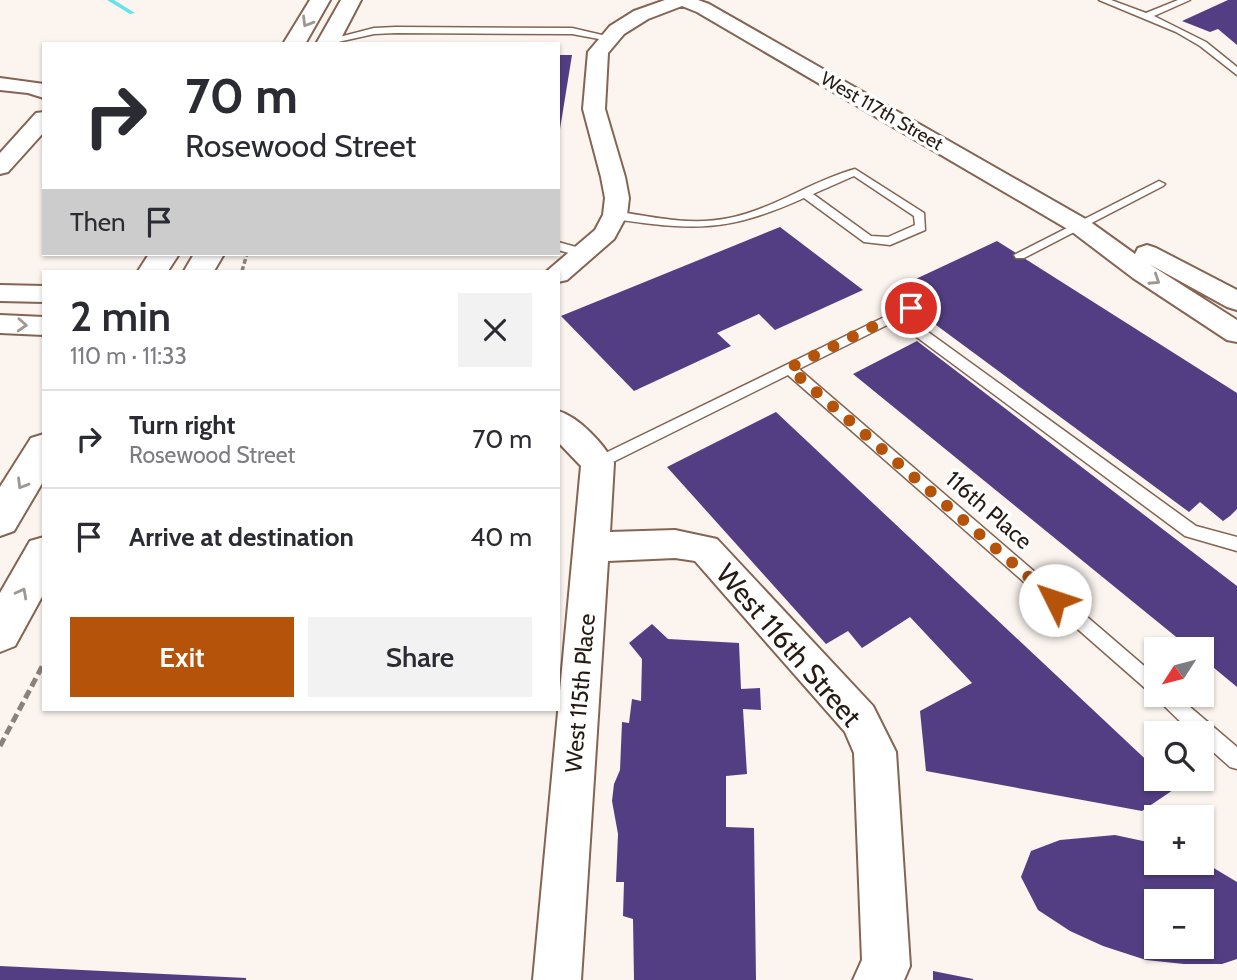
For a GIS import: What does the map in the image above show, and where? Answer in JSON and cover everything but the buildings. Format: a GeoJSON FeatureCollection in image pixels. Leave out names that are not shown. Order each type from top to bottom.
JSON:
{"type":"FeatureCollection","features":[{"type":"Feature","properties":{"kind":"street"},"geometry":{"type":"LineString","coordinates":[[295,42],[320,0]]}},
{"type":"Feature","properties":{"kind":"street"},"geometry":{"type":"LineString","coordinates":[[328,42],[351,0]]}},
{"type":"Feature","properties":{"kind":"street"},"geometry":{"type":"LineString","coordinates":[[560,272],[605,234],[615,215],[617,198],[614,177],[594,109],[598,52],[610,38],[641,15],[682,0]]}},
{"type":"Feature","properties":{"kind":"street","name":"West 117th Street"},"geometry":{"type":"LineString","coordinates":[[682,0],[703,8],[1080,226],[1142,272],[1237,332]]}},
{"type":"Feature","properties":{"kind":"street"},"geometry":{"type":"LineString","coordinates":[[0,84],[32,87],[42,91]]}},
{"type":"Feature","properties":{"kind":"street"},"geometry":{"type":"LineString","coordinates":[[0,167],[42,120]]}},
{"type":"Feature","properties":{"kind":"street","name":"West 117th Street"},"geometry":{"type":"LineString","coordinates":[[1080,226],[1162,259],[1237,301]]}},
{"type":"Feature","properties":{"kind":"street"},"geometry":{"type":"LineString","coordinates":[[0,293],[42,294]]}},
{"type":"Feature","properties":{"kind":"street"},"geometry":{"type":"LineString","coordinates":[[0,324],[42,326]]}},
{"type":"Feature","properties":{"kind":"street"},"geometry":{"type":"LineString","coordinates":[[560,424],[598,463]]}},
{"type":"Feature","properties":{"kind":"street"},"geometry":{"type":"LineString","coordinates":[[0,520],[42,451]]}},
{"type":"Feature","properties":{"kind":"street","name":"West 115th Place"},"geometry":{"type":"LineString","coordinates":[[557,980],[598,463]]}},
{"type":"Feature","properties":{"kind":"street","name":"West 116th Street"},"geometry":{"type":"LineString","coordinates":[[591,547],[675,544],[705,549],[859,719],[875,752],[886,965],[877,980]]}},
{"type":"Feature","properties":{"kind":"street"},"geometry":{"type":"LineString","coordinates":[[0,633],[42,557]]}},
{"type":"Feature","properties":{"kind":"lane"},"geometry":{"type":"LineString","coordinates":[[1103,0],[1146,16],[1203,44],[1237,72]]}},
{"type":"Feature","properties":{"kind":"lane"},"geometry":{"type":"LineString","coordinates":[[1146,16],[1186,0]]}},
{"type":"Feature","properties":{"kind":"lane"},"geometry":{"type":"LineString","coordinates":[[328,42],[374,31],[396,30],[572,31],[610,38]]}},
{"type":"Feature","properties":{"kind":"lane"},"geometry":{"type":"LineString","coordinates":[[615,215],[675,223],[713,224],[746,217],[804,193],[855,172],[920,215],[921,227],[890,241],[867,239],[804,193]]}},
{"type":"Feature","properties":{"kind":"lane"},"geometry":{"type":"LineString","coordinates":[[1020,255],[1159,184]]}},
{"type":"Feature","properties":{"kind":"lane"},"geometry":{"type":"LineString","coordinates":[[560,247],[583,253]]}},
{"type":"Feature","properties":{"kind":"lane"},"geometry":{"type":"LineString","coordinates":[[598,463],[911,308]]}},
{"type":"Feature","properties":{"kind":"lane"},"geometry":{"type":"LineString","coordinates":[[897,316],[1191,531],[1237,544]]}},
{"type":"Feature","properties":{"kind":"lane","name":"116th Place"},"geometry":{"type":"LineString","coordinates":[[789,368],[1144,679]]}},
{"type":"Feature","properties":{"kind":"lane"},"geometry":{"type":"LineString","coordinates":[[1177,707],[1237,760]]}},
{"type":"Feature","properties":{"kind":"path"},"geometry":{"type":"LineString","coordinates":[[0,746],[42,667]]}},
{"type":"Feature","properties":{"kind":"waterway"},"geometry":{"type":"LineString","coordinates":[[110,0],[132,13]]}},
{"type":"Feature","properties":{"kind":"route"},"geometry":{"type":"LineString","coordinates":[[911,308],[789,368],[1055,600]]}}]}
